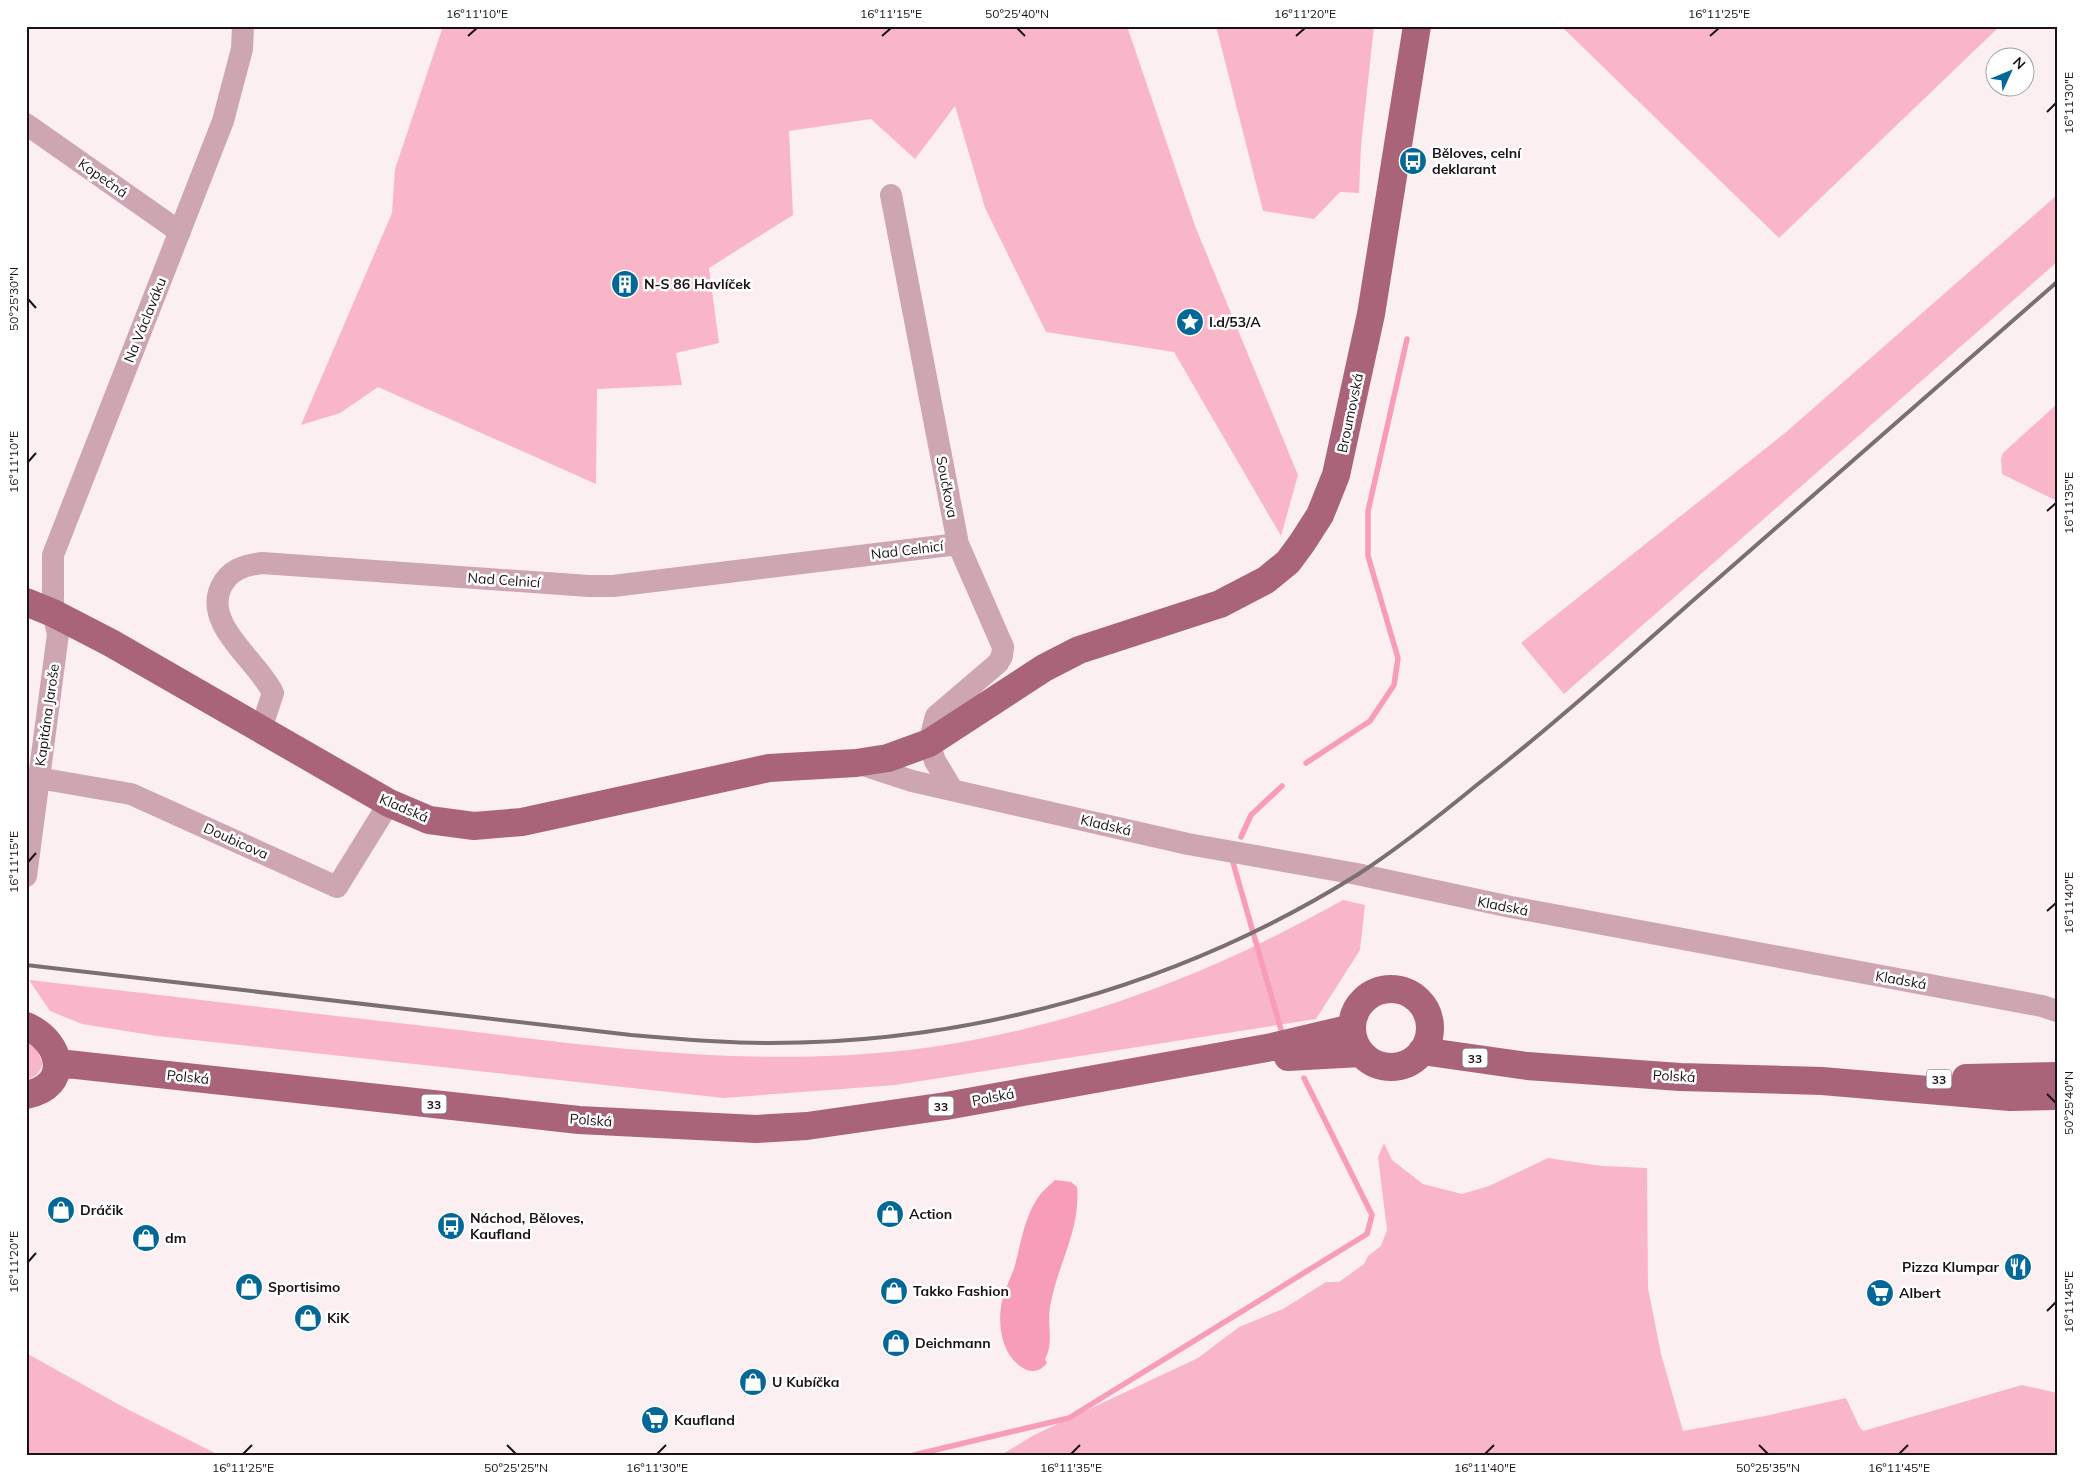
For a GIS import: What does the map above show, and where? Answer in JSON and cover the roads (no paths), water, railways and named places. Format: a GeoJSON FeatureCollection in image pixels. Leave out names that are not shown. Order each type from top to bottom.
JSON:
{"type":"FeatureCollection","features":[{"type":"Feature","properties":{"kind":"main road","name":"Broumovská"},"geometry":{"type":"LineString","coordinates":[[1079,650],[1220,604],[1245,592],[1266,580],[1288,562],[1320,515],[1336,475],[1370,314],[1417,26]]}},
{"type":"Feature","properties":{"kind":"main road","name":"Kladská"},"geometry":{"type":"LineString","coordinates":[[26,602],[53,613],[111,643],[389,803],[429,820],[474,826],[522,822],[769,768],[856,763],[888,758],[929,743],[1044,668],[1079,650]]}},
{"type":"Feature","properties":{"kind":"main road"},"geometry":{"type":"LineString","coordinates":[[1389,989],[1408,993],[1422,1005],[1429,1022],[1426,1041],[1404,1064],[1393,1067],[1376,1064],[1361,1053],[1353,1038],[1353,1018],[1363,1001],[1370,995],[1389,989]]}},
{"type":"Feature","properties":{"kind":"main road"},"geometry":{"type":"LineString","coordinates":[[26,1026],[38,1031],[47,1039],[55,1050],[58,1063],[54,1077],[44,1088],[26,1095]]}},
{"type":"Feature","properties":{"kind":"main road","name":"Polská"},"geometry":{"type":"LineString","coordinates":[[58,1063],[579,1120],[756,1129],[807,1126],[946,1106],[1280,1046],[1352,1028]]}},
{"type":"Feature","properties":{"kind":"main road","name":"Polská"},"geometry":{"type":"LineString","coordinates":[[1426,1041],[1527,1066],[1680,1077],[1822,1081],[2057,1076]]}},
{"type":"Feature","properties":{"kind":"main road","name":"Polská"},"geometry":{"type":"LineString","coordinates":[[1122,1074],[1304,1056],[1361,1053]]}},
{"type":"Feature","properties":{"kind":"main road","name":"Polská"},"geometry":{"type":"LineString","coordinates":[[1822,1081],[2010,1097],[2057,1096]]}},
{"type":"Feature","properties":{"kind":"street","name":"Na Václaváku"},"geometry":{"type":"LineString","coordinates":[[53,613],[53,555],[223,121],[242,49],[243,26]]}},
{"type":"Feature","properties":{"kind":"street","name":"Kopečná"},"geometry":{"type":"LineString","coordinates":[[26,124],[180,232]]}},
{"type":"Feature","properties":{"kind":"street","name":"Součkova"},"geometry":{"type":"LineString","coordinates":[[891,194],[958,544],[1003,647],[1002,656],[998,663],[936,716],[929,743]]}},
{"type":"Feature","properties":{"kind":"street","name":"Nad Celnicí"},"geometry":{"type":"LineString","coordinates":[[261,729],[273,693],[266,677],[224,628],[216,608],[219,592],[224,580],[236,570],[248,565],[272,563],[589,586],[623,584],[958,544]]}},
{"type":"Feature","properties":{"kind":"street","name":"Kapitána Jaroše"},"geometry":{"type":"LineString","coordinates":[[26,876],[58,634],[53,613]]}},
{"type":"Feature","properties":{"kind":"street"},"geometry":{"type":"LineString","coordinates":[[929,743],[935,761],[952,789]]}},
{"type":"Feature","properties":{"kind":"street","name":"Kladská"},"geometry":{"type":"LineString","coordinates":[[856,763],[912,781],[1188,844],[1357,874],[1511,907],[2024,1003],[2057,1011]]}},
{"type":"Feature","properties":{"kind":"street","name":"Doubicova"},"geometry":{"type":"LineString","coordinates":[[38,778],[131,794],[337,887],[389,803]]}},
{"type":"Feature","properties":{"kind":"waterway"},"geometry":{"type":"LineString","coordinates":[[1306,763],[1370,721],[1394,685],[1398,658],[1368,556],[1368,511],[1407,339]]}},
{"type":"Feature","properties":{"kind":"waterway"},"geometry":{"type":"LineString","coordinates":[[1241,837],[1251,815],[1282,786]]}},
{"type":"Feature","properties":{"kind":"waterway"},"geometry":{"type":"LineString","coordinates":[[1232,859],[1282,1033]]}},
{"type":"Feature","properties":{"kind":"waterway"},"geometry":{"type":"LineString","coordinates":[[914,1455],[1069,1418],[1367,1234],[1372,1215],[1304,1078]]}},
{"type":"Feature","properties":{"kind":"railway"},"geometry":{"type":"LineString","coordinates":[[26,965],[631,1035],[715,1042],[765,1043],[843,1041],[920,1033],[997,1019],[1073,1001],[1147,977],[1219,948],[1290,914],[1357,875],[1419,831],[1585,696],[2057,282]]}},
{"type":"Feature","properties":{"kind":"place","name":"Běloves, celní deklarant"},"geometry":{"type":"Point","coordinates":[1413,161]}},
{"type":"Feature","properties":{"kind":"place","name":"N-S 86 Havlíček"},"geometry":{"type":"Point","coordinates":[625,284]}},
{"type":"Feature","properties":{"kind":"place","name":"I.d/53/A"},"geometry":{"type":"Point","coordinates":[1190,322]}},
{"type":"Feature","properties":{"kind":"place","name":"Dráčik"},"geometry":{"type":"Point","coordinates":[61,1210]}},
{"type":"Feature","properties":{"kind":"place","name":"Action"},"geometry":{"type":"Point","coordinates":[890,1214]}},
{"type":"Feature","properties":{"kind":"place","name":"Náchod, Běloves, Kaufland"},"geometry":{"type":"Point","coordinates":[451,1226]}},
{"type":"Feature","properties":{"kind":"place","name":"dm"},"geometry":{"type":"Point","coordinates":[146,1238]}},
{"type":"Feature","properties":{"kind":"place","name":"Pizza Klumpar"},"geometry":{"type":"Point","coordinates":[2018,1267]}},
{"type":"Feature","properties":{"kind":"place","name":"Sportisimo"},"geometry":{"type":"Point","coordinates":[249,1287]}},
{"type":"Feature","properties":{"kind":"place","name":"Takko Fashion"},"geometry":{"type":"Point","coordinates":[894,1291]}},
{"type":"Feature","properties":{"kind":"place","name":"Albert"},"geometry":{"type":"Point","coordinates":[1880,1293]}},
{"type":"Feature","properties":{"kind":"place","name":"KiK"},"geometry":{"type":"Point","coordinates":[308,1318]}},
{"type":"Feature","properties":{"kind":"place","name":"Deichmann"},"geometry":{"type":"Point","coordinates":[896,1343]}},
{"type":"Feature","properties":{"kind":"place","name":"U Kubíčka"},"geometry":{"type":"Point","coordinates":[753,1382]}},
{"type":"Feature","properties":{"kind":"place","name":"Kaufland"},"geometry":{"type":"Point","coordinates":[655,1420]}}]}
